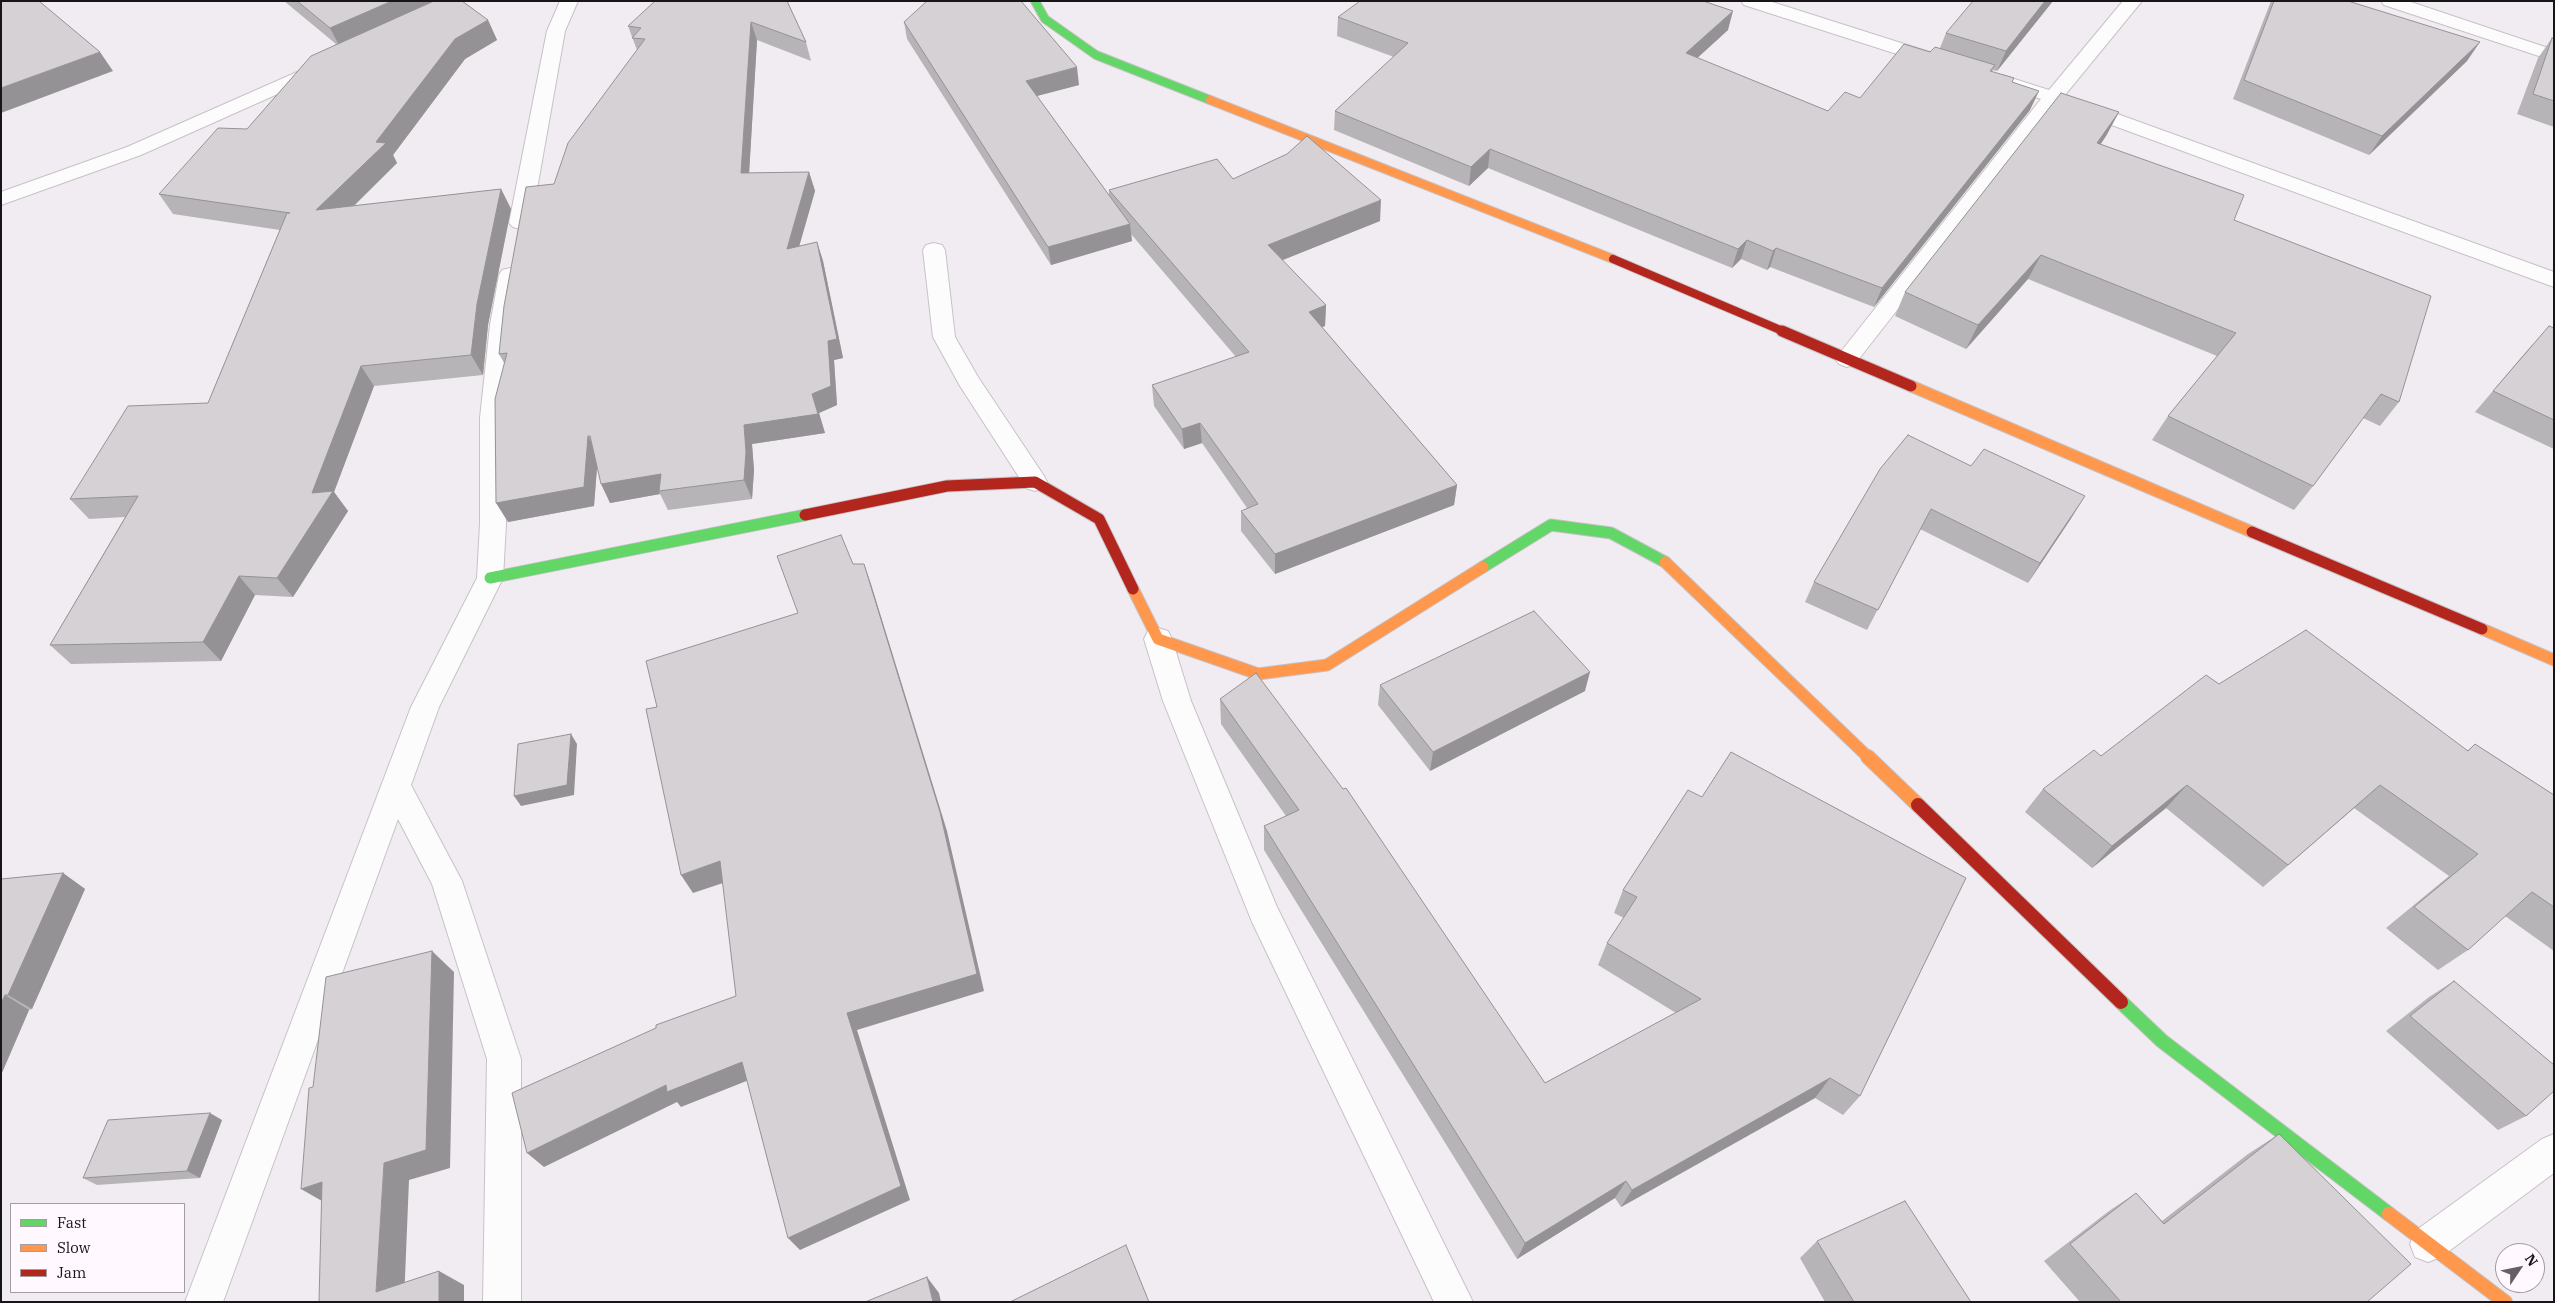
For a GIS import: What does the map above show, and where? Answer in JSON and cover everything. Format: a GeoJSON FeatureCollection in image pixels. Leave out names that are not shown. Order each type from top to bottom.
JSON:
{"type":"FeatureCollection","features":[{"type":"Feature","properties":{"kind":"street"},"geometry":{"type":"LineString","coordinates":[[204,1302],[425,707],[490,578],[493,524],[492,418],[501,325],[556,31],[570,1]]}},
{"type":"Feature","properties":{"kind":"street"},"geometry":{"type":"LineString","coordinates":[[1035,1],[1045,19],[1096,55],[1612,259],[2554,660]]}},
{"type":"Feature","properties":{"kind":"street"},"geometry":{"type":"LineString","coordinates":[[1750,1],[1949,64]]}},
{"type":"Feature","properties":{"kind":"street"},"geometry":{"type":"LineString","coordinates":[[1848,359],[2053,97],[2133,1]]}},
{"type":"Feature","properties":{"kind":"street"},"geometry":{"type":"LineString","coordinates":[[2390,1],[2554,56]]}},
{"type":"Feature","properties":{"kind":"street"},"geometry":{"type":"LineString","coordinates":[[1,199],[134,151],[341,58]]}},
{"type":"Feature","properties":{"kind":"street"},"geometry":{"type":"LineString","coordinates":[[1987,76],[2053,97],[2554,280]]}},
{"type":"Feature","properties":{"kind":"street"},"geometry":{"type":"LineString","coordinates":[[934,250],[944,337],[968,380],[1035,482],[1098,519],[1158,639],[1177,701],[1263,912],[1454,1302]]}},
{"type":"Feature","properties":{"kind":"street"},"geometry":{"type":"LineString","coordinates":[[490,578],[947,486],[1035,482]]}},
{"type":"Feature","properties":{"kind":"street"},"geometry":{"type":"LineString","coordinates":[[1158,639],[1258,674],[1327,665],[1551,524],[1611,533],[1670,564],[2162,1041],[2505,1302]]}},
{"type":"Feature","properties":{"kind":"street"},"geometry":{"type":"LineString","coordinates":[[396,786],[447,881],[504,1059],[502,1302]]}},
{"type":"Feature","properties":{"kind":"street"},"geometry":{"type":"LineString","coordinates":[[2428,1244],[2554,1151]]}},
{"type":"Feature","properties":{"kind":"building"},"geometry":{"type":"Polygon","coordinates":[[[1,1],[39,1],[100,52],[1,88],[1,1]]]}},
{"type":"Feature","properties":{"kind":"building"},"geometry":{"type":"Polygon","coordinates":[[[297,1],[392,1],[330,28],[297,1]]]}},
{"type":"Feature","properties":{"kind":"building"},"geometry":{"type":"Polygon","coordinates":[[[434,1],[462,1],[488,20],[455,39],[376,142],[386,143],[316,210],[501,189],[477,304],[471,355],[361,366],[312,493],[333,491],[277,578],[239,576],[203,642],[50,645],[138,496],[70,499],[128,406],[208,403],[287,213],[290,213],[159,194],[218,128],[247,129],[311,56],[434,1]]]}},
{"type":"Feature","properties":{"kind":"building"},"geometry":{"type":"Polygon","coordinates":[[[655,1],[787,1],[806,42],[751,22],[741,173],[809,172],[787,249],[817,242],[837,339],[828,341],[831,386],[812,394],[818,414],[744,425],[746,452],[744,480],[659,491],[661,474],[601,484],[590,436],[588,436],[584,487],[496,503],[495,399],[507,353],[499,354],[504,306],[526,187],[554,184],[568,143],[645,39],[632,38],[641,28],[628,26],[655,1]]]}},
{"type":"Feature","properties":{"kind":"building"},"geometry":{"type":"Polygon","coordinates":[[[927,1],[1021,1],[1077,67],[1026,81],[1130,224],[1048,247],[904,22],[927,1]]]}},
{"type":"Feature","properties":{"kind":"building"},"geometry":{"type":"Polygon","coordinates":[[[1360,1],[1703,1],[1733,11],[1686,53],[1828,111],[1845,92],[1860,98],[1904,44],[1930,52],[1935,47],[1995,65],[1990,71],[2014,78],[2012,82],[2039,91],[1882,288],[1776,248],[1773,251],[1747,240],[1738,249],[1490,149],[1471,167],[1335,111],[1408,43],[1338,17],[1360,1]]]}},
{"type":"Feature","properties":{"kind":"building"},"geometry":{"type":"Polygon","coordinates":[[[1973,1],[2045,1],[2006,51],[1946,33],[1973,1]]]}},
{"type":"Feature","properties":{"kind":"building"},"geometry":{"type":"Polygon","coordinates":[[[2274,1],[2348,1],[2480,42],[2382,136],[2244,80],[2274,1]]]}},
{"type":"Feature","properties":{"kind":"building"},"geometry":{"type":"Polygon","coordinates":[[[2552,38],[2554,39],[2554,101],[2533,94],[2552,38]]]}},
{"type":"Feature","properties":{"kind":"building"},"geometry":{"type":"Polygon","coordinates":[[[2061,93],[2119,112],[2097,143],[2244,195],[2234,220],[2431,296],[2399,402],[2381,394],[2313,486],[2168,416],[2236,333],[2041,255],[1978,325],[1905,292],[2061,93]]]}},
{"type":"Feature","properties":{"kind":"building"},"geometry":{"type":"Polygon","coordinates":[[[1307,136],[1381,200],[1268,245],[1326,305],[1309,312],[1457,485],[1275,554],[1241,511],[1258,504],[1200,423],[1182,429],[1152,385],[1249,352],[1109,190],[1217,159],[1233,179],[1287,154],[1307,136]]]}},
{"type":"Feature","properties":{"kind":"building"},"geometry":{"type":"Polygon","coordinates":[[[2549,326],[2554,328],[2554,420],[2493,391],[2549,326]]]}},
{"type":"Feature","properties":{"kind":"building"},"geometry":{"type":"Polygon","coordinates":[[[1908,435],[1971,466],[1984,449],[2085,496],[2040,563],[1931,509],[1878,610],[1814,582],[1880,469],[1908,435]]]}},
{"type":"Feature","properties":{"kind":"building"},"geometry":{"type":"Polygon","coordinates":[[[841,535],[853,564],[864,564],[940,812],[977,974],[847,1013],[901,1186],[788,1238],[742,1062],[667,1092],[666,1085],[527,1153],[512,1093],[656,1028],[656,1025],[736,996],[720,861],[681,875],[646,709],[657,707],[646,661],[798,613],[777,556],[841,535]]]}},
{"type":"Feature","properties":{"kind":"building"},"geometry":{"type":"Polygon","coordinates":[[[1534,611],[1590,672],[1433,752],[1380,685],[1534,611]]]}},
{"type":"Feature","properties":{"kind":"building"},"geometry":{"type":"Polygon","coordinates":[[[2306,630],[2468,751],[2475,744],[2554,795],[2554,907],[2532,892],[2468,950],[2414,907],[2478,854],[2380,785],[2288,865],[2187,785],[2112,846],[2043,789],[2094,750],[2101,756],[2206,675],[2219,684],[2306,630]]]}},
{"type":"Feature","properties":{"kind":"building"},"geometry":{"type":"Polygon","coordinates":[[[1256,673],[1343,789],[1346,788],[1545,1083],[1701,999],[1607,943],[1637,897],[1623,890],[1688,790],[1702,797],[1731,752],[1966,878],[1860,1096],[1830,1078],[1632,1190],[1626,1181],[1525,1243],[1264,826],[1299,810],[1220,699],[1256,673]]]}},
{"type":"Feature","properties":{"kind":"building"},"geometry":{"type":"Polygon","coordinates":[[[571,734],[567,785],[514,796],[518,744],[571,734]]]}},
{"type":"Feature","properties":{"kind":"building"},"geometry":{"type":"Polygon","coordinates":[[[63,873],[8,995],[5,995],[1,1003],[1,879],[63,873]]]}},
{"type":"Feature","properties":{"kind":"building"},"geometry":{"type":"Polygon","coordinates":[[[432,951],[426,1150],[384,1163],[376,1292],[439,1271],[439,1302],[319,1302],[322,1182],[301,1189],[309,1088],[313,1087],[326,977],[432,951]]]}},
{"type":"Feature","properties":{"kind":"building"},"geometry":{"type":"Polygon","coordinates":[[[2454,981],[2554,1065],[2554,1091],[2526,1116],[2410,1016],[2454,981]]]}},
{"type":"Feature","properties":{"kind":"building"},"geometry":{"type":"Polygon","coordinates":[[[210,1113],[187,1171],[83,1178],[108,1120],[210,1113]]]}},
{"type":"Feature","properties":{"kind":"building"},"geometry":{"type":"Polygon","coordinates":[[[2279,1134],[2411,1264],[2367,1302],[2121,1302],[2070,1244],[2136,1193],[2164,1224],[2279,1134]]]}},
{"type":"Feature","properties":{"kind":"building"},"geometry":{"type":"Polygon","coordinates":[[[1905,1201],[1971,1302],[1854,1302],[1817,1241],[1905,1201]]]}},
{"type":"Feature","properties":{"kind":"building"},"geometry":{"type":"Polygon","coordinates":[[[1126,1245],[1149,1302],[1010,1302],[1126,1245]]]}},
{"type":"Feature","properties":{"kind":"building"},"geometry":{"type":"Polygon","coordinates":[[[927,1277],[933,1302],[865,1302],[927,1277]]]}},
{"type":"Feature","properties":{"kind":"traffic: fast"},"geometry":{"type":"LineString","coordinates":[[1035,1],[1045,19],[1096,55],[1210,100]]}},
{"type":"Feature","properties":{"kind":"traffic: fast"},"geometry":{"type":"LineString","coordinates":[[490,578],[805,515]]}},
{"type":"Feature","properties":{"kind":"traffic: fast"},"geometry":{"type":"LineString","coordinates":[[1483,567],[1551,525],[1611,533],[1665,562]]}},
{"type":"Feature","properties":{"kind":"traffic: fast"},"geometry":{"type":"LineString","coordinates":[[2121,1002],[2162,1041],[2389,1214]]}},
{"type":"Feature","properties":{"kind":"traffic: slow"},"geometry":{"type":"LineString","coordinates":[[1210,100],[1613,259]]}},
{"type":"Feature","properties":{"kind":"traffic: slow"},"geometry":{"type":"LineString","coordinates":[[1911,386],[2252,532]]}},
{"type":"Feature","properties":{"kind":"traffic: slow"},"geometry":{"type":"LineString","coordinates":[[1665,562],[1918,805]]}},
{"type":"Feature","properties":{"kind":"traffic: slow"},"geometry":{"type":"LineString","coordinates":[[1133,589],[1158,639],[1258,674],[1327,665],[1483,567]]}},
{"type":"Feature","properties":{"kind":"traffic: slow"},"geometry":{"type":"LineString","coordinates":[[2482,629],[2554,660]]}},
{"type":"Feature","properties":{"kind":"traffic: slow"},"geometry":{"type":"LineString","coordinates":[[2389,1214],[2505,1302]]}},
{"type":"Feature","properties":{"kind":"traffic: jam"},"geometry":{"type":"LineString","coordinates":[[1613,259],[1911,386]]}},
{"type":"Feature","properties":{"kind":"traffic: jam"},"geometry":{"type":"LineString","coordinates":[[805,515],[947,486],[1035,482],[1099,519],[1133,589]]}},
{"type":"Feature","properties":{"kind":"traffic: jam"},"geometry":{"type":"LineString","coordinates":[[2252,532],[2482,629]]}},
{"type":"Feature","properties":{"kind":"traffic: jam"},"geometry":{"type":"LineString","coordinates":[[1918,805],[2121,1002]]}}]}
